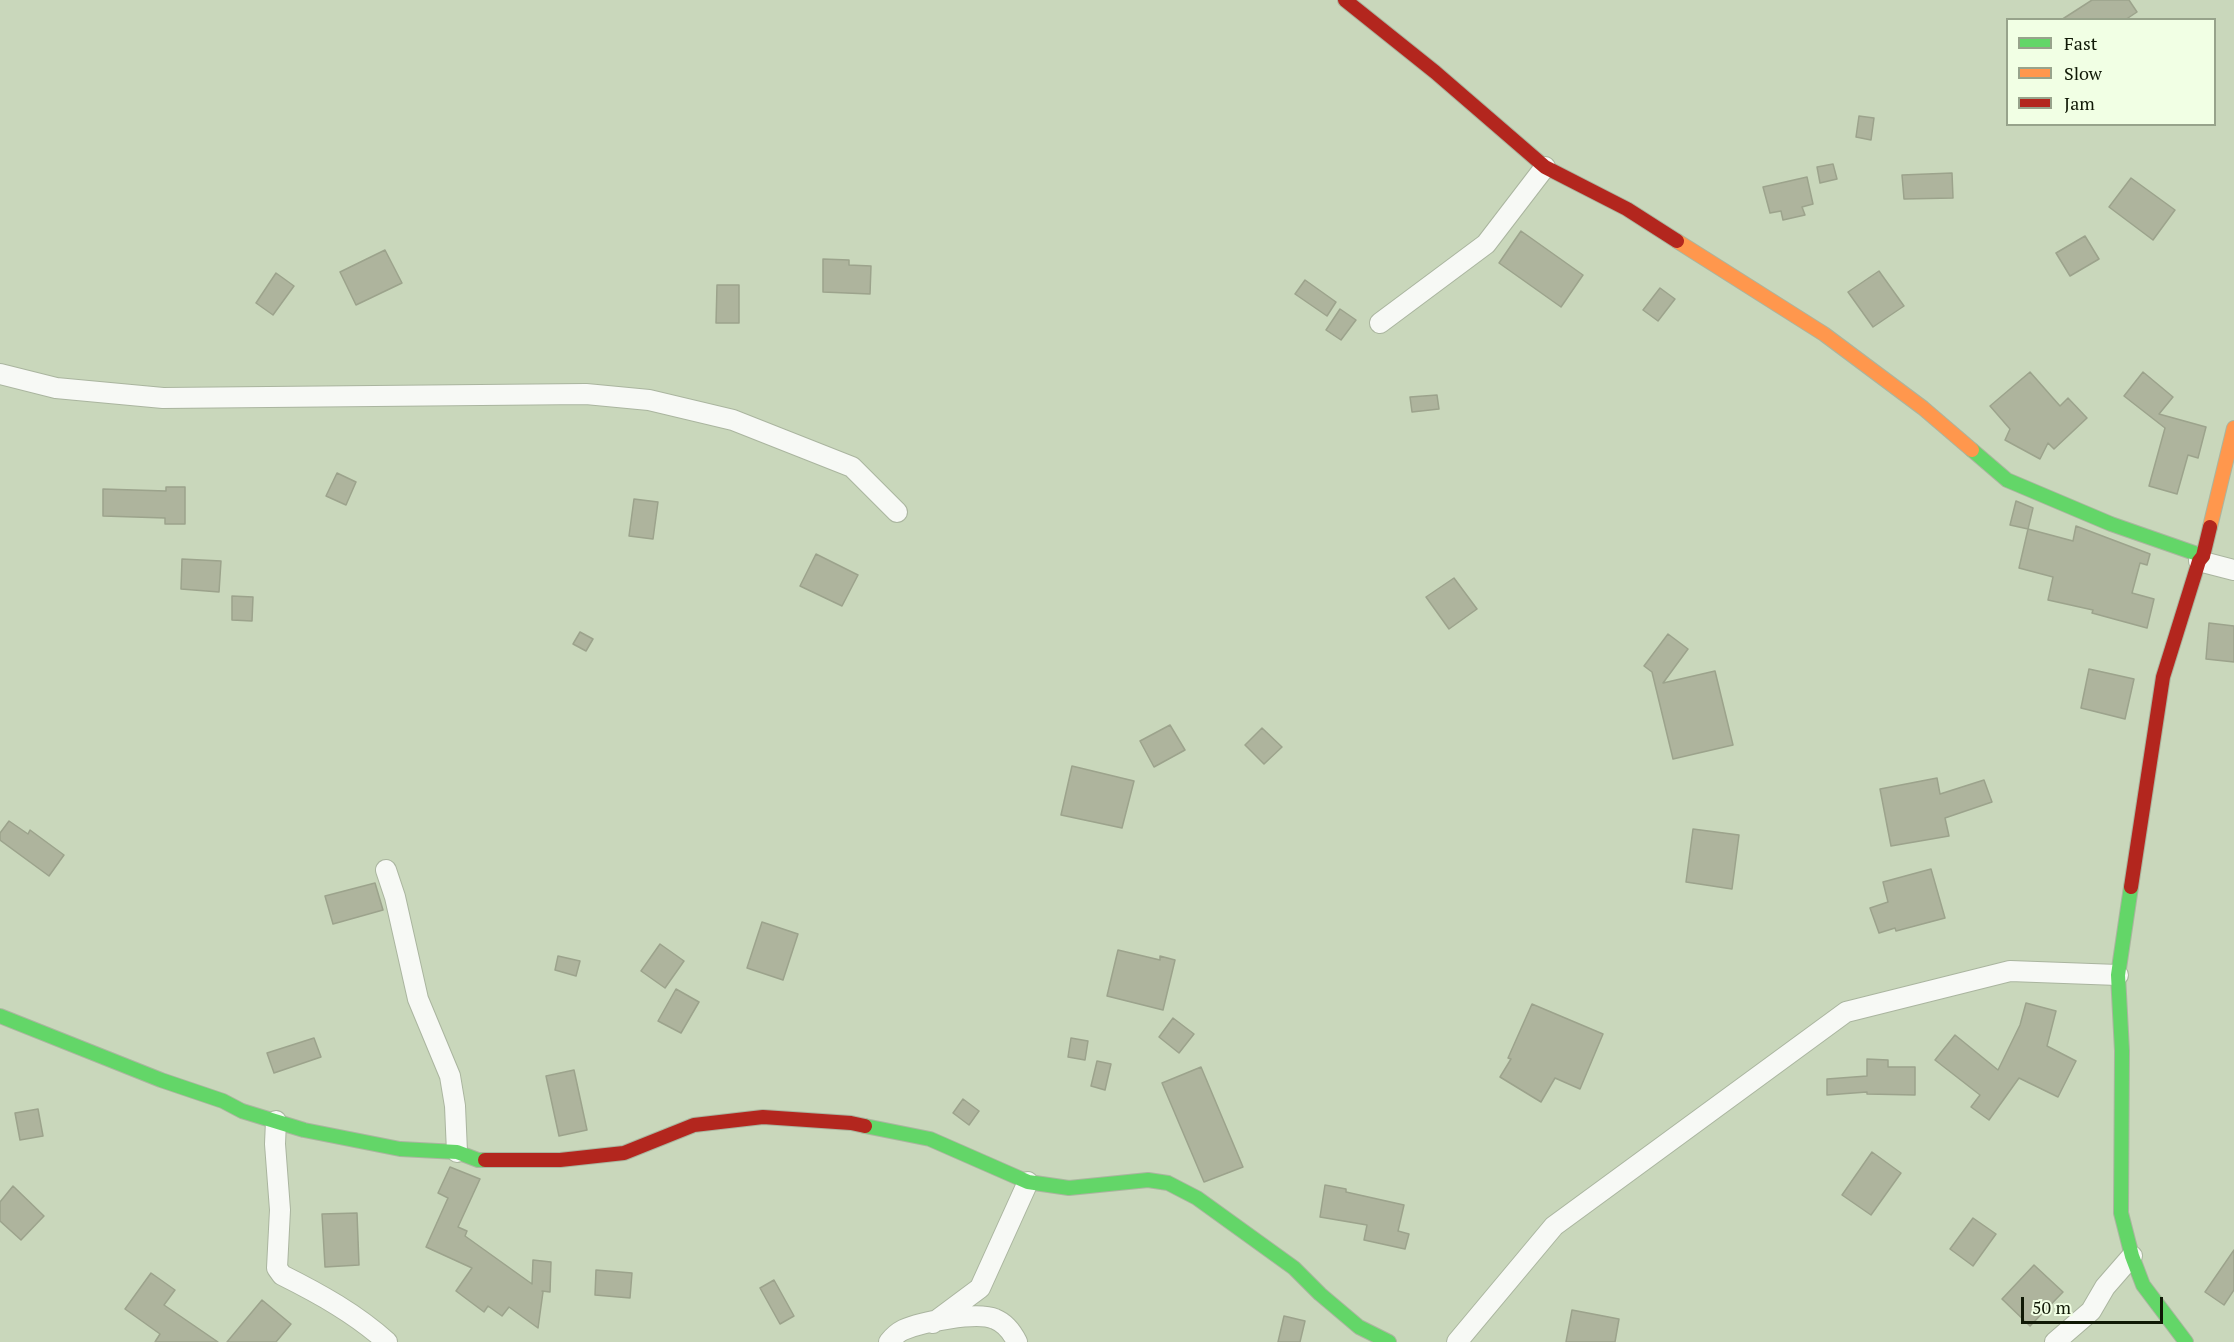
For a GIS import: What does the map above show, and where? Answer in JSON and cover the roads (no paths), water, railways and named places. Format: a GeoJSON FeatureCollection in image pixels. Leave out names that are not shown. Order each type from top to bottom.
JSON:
{"type":"FeatureCollection","features":[{"type":"Feature","properties":{"kind":"street"},"geometry":{"type":"LineString","coordinates":[[1345,0],[1435,72],[1545,167],[1628,209],[1824,334],[1923,408],[2007,480],[2111,524],[2234,570]]}},
{"type":"Feature","properties":{"kind":"street"},"geometry":{"type":"LineString","coordinates":[[1380,323],[1486,244],[1545,167]]}},
{"type":"Feature","properties":{"kind":"street"},"geometry":{"type":"LineString","coordinates":[[0,374],[56,388],[163,398],[586,394],[649,400],[733,420],[852,467],[897,512]]}},
{"type":"Feature","properties":{"kind":"street"},"geometry":{"type":"LineString","coordinates":[[2186,1342],[2143,1285],[2132,1256],[2121,1213],[2122,1052],[2118,975],[2163,677],[2201,558],[2234,428]]}},
{"type":"Feature","properties":{"kind":"street"},"geometry":{"type":"LineString","coordinates":[[386,870],[395,897],[418,999],[450,1076],[455,1106],[457,1152]]}},
{"type":"Feature","properties":{"kind":"street"},"geometry":{"type":"LineString","coordinates":[[1457,1342],[1554,1226],[1845,1012],[2010,970],[2118,975]]}},
{"type":"Feature","properties":{"kind":"street"},"geometry":{"type":"LineString","coordinates":[[0,1016],[151,1076],[223,1101],[242,1111],[304,1130],[400,1149],[457,1152],[478,1160],[560,1160],[624,1153],[694,1125],[763,1117],[850,1123],[930,1139],[1028,1182],[1069,1188],[1148,1180],[1168,1183],[1197,1198],[1294,1268],[1359,1327],[1389,1342]]}},
{"type":"Feature","properties":{"kind":"street"},"geometry":{"type":"LineString","coordinates":[[276,1121],[280,1210],[277,1268],[282,1275],[338,1304],[387,1342]]}},
{"type":"Feature","properties":{"kind":"street"},"geometry":{"type":"LineString","coordinates":[[933,1323],[980,1288],[1028,1182]]}},
{"type":"Feature","properties":{"kind":"street"},"geometry":{"type":"LineString","coordinates":[[2055,1342],[2091,1311],[2105,1287],[2132,1256]]}},
{"type":"Feature","properties":{"kind":"street"},"geometry":{"type":"LineString","coordinates":[[889,1342],[905,1329],[965,1316],[995,1319],[1013,1333],[1017,1342]]}}]}
